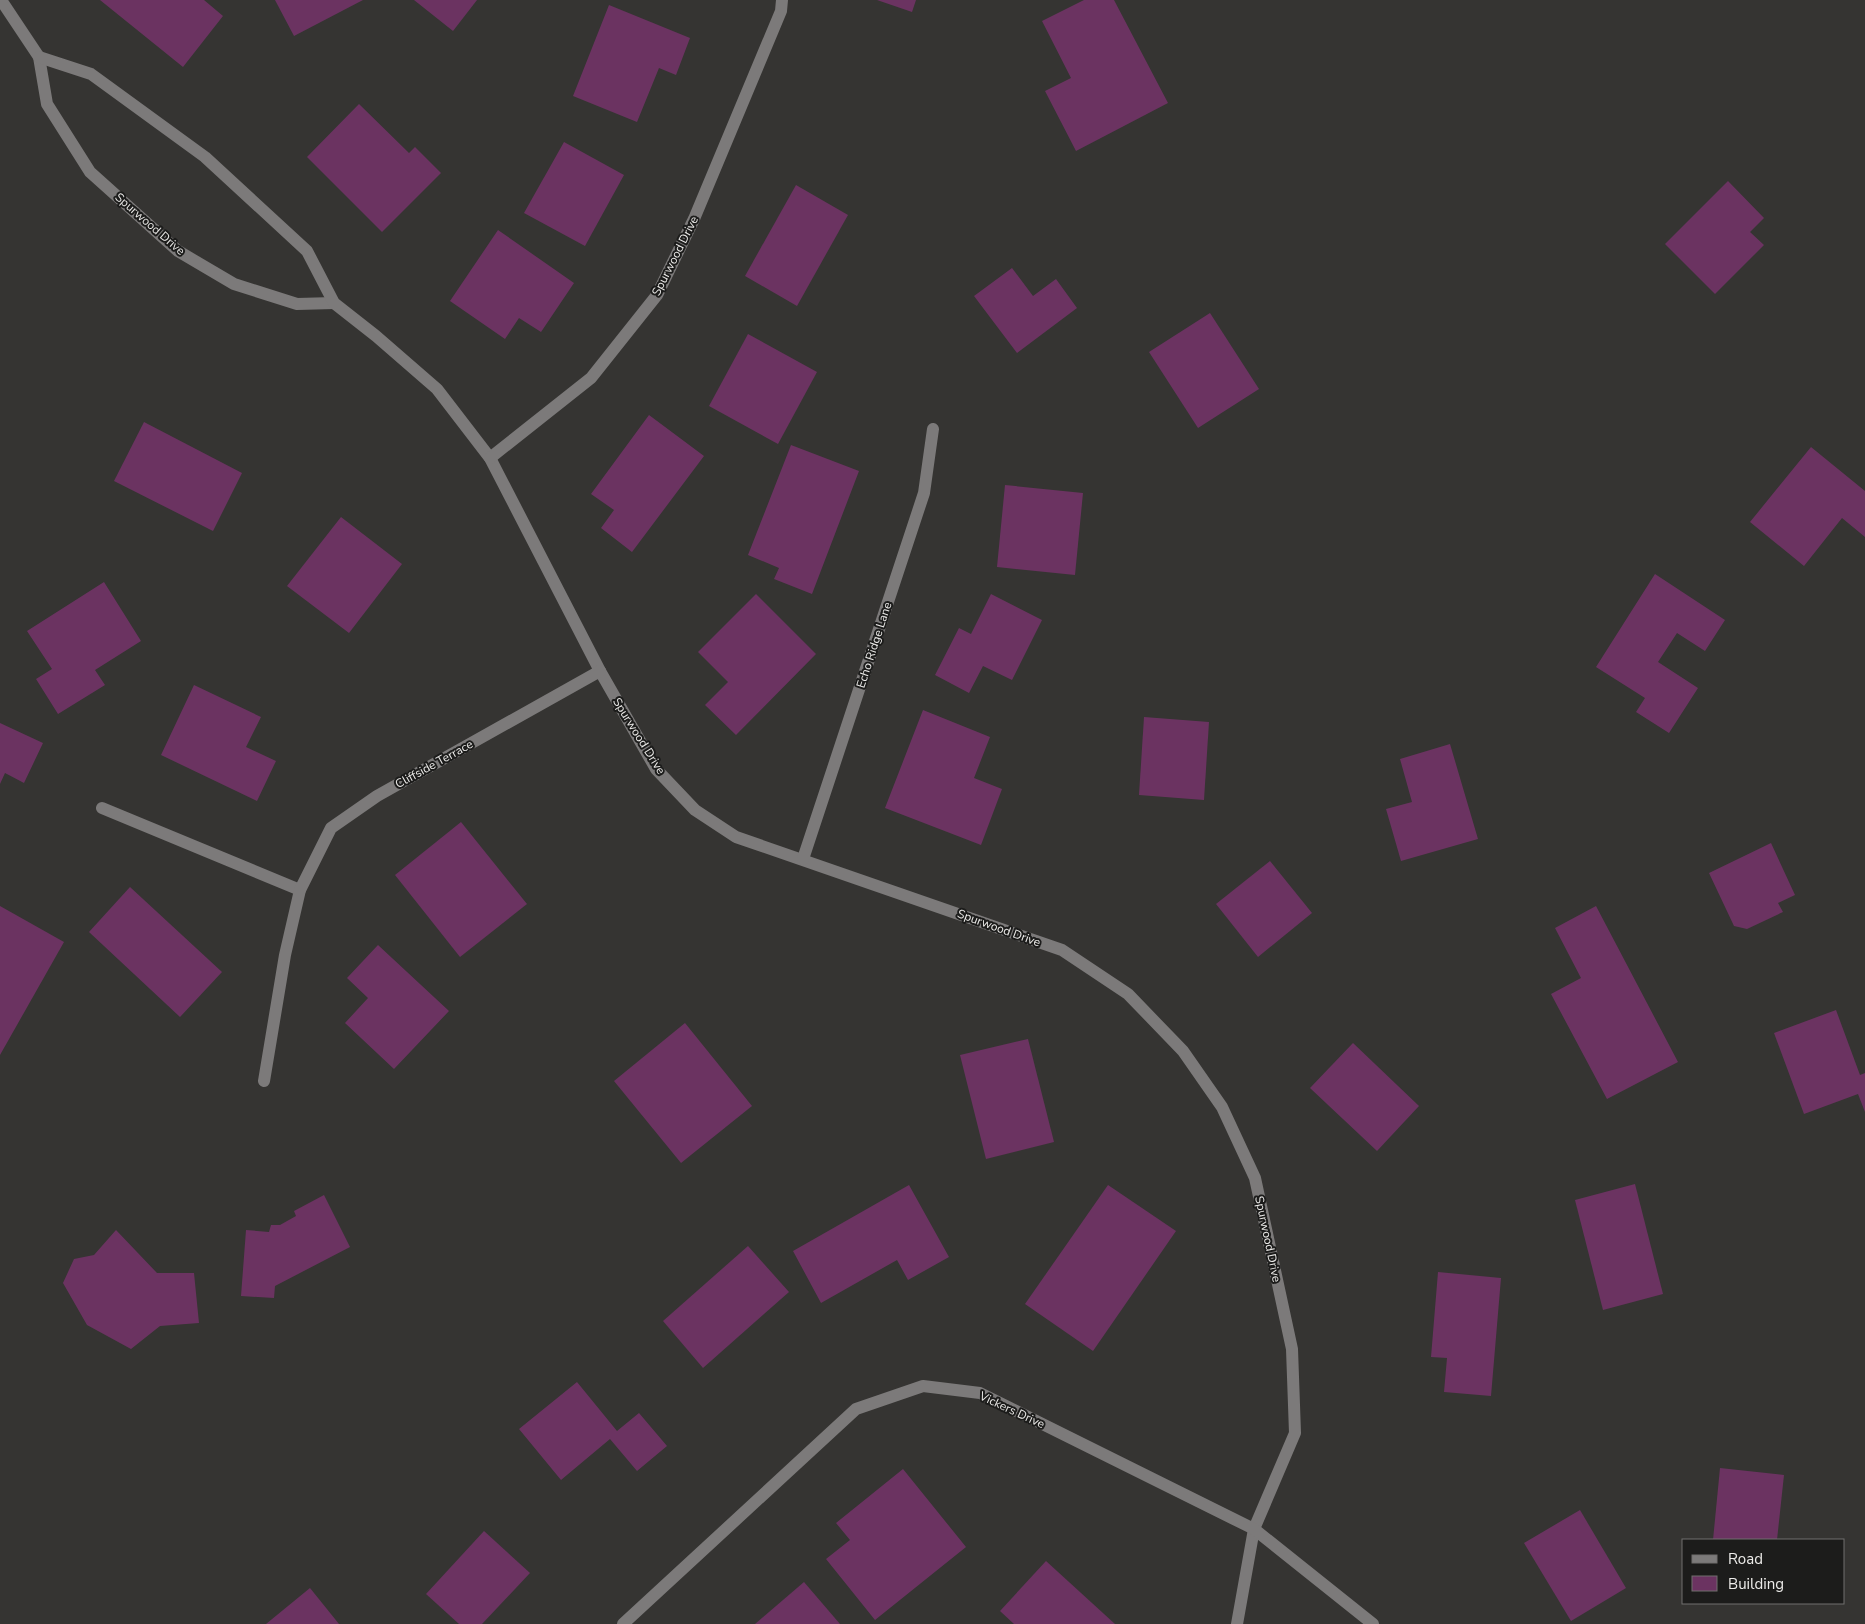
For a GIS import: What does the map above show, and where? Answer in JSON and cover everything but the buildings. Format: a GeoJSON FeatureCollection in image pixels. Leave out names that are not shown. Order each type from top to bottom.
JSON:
{"type":"FeatureCollection","features":[{"type":"Feature","properties":{"kind":"street","name":"Spurwood Drive"},"geometry":{"type":"LineString","coordinates":[[1,0],[39,57],[47,104],[90,172],[178,252],[234,284],[297,304],[334,303]]}},
{"type":"Feature","properties":{"kind":"street","name":"Spurwood Drive"},"geometry":{"type":"LineString","coordinates":[[490,458],[591,378],[657,295],[694,219],[781,10],[782,0]]}},
{"type":"Feature","properties":{"kind":"street","name":"Spurwood Drive"},"geometry":{"type":"LineString","coordinates":[[39,57],[91,74],[205,157],[307,251],[334,303],[376,336],[436,389],[490,458],[600,671],[656,769],[695,810],[736,837],[1062,950],[1128,994],[1183,1051],[1222,1107],[1255,1178],[1292,1349],[1295,1432],[1254,1529],[1237,1624]]}},
{"type":"Feature","properties":{"kind":"street","name":"Echo Ridge Lane"},"geometry":{"type":"LineString","coordinates":[[803,859],[924,492],[933,430]]}},
{"type":"Feature","properties":{"kind":"street","name":"Cliffside Terrace"},"geometry":{"type":"LineString","coordinates":[[264,1081],[285,955],[300,890],[331,828],[377,796],[600,671]]}},
{"type":"Feature","properties":{"kind":"street"},"geometry":{"type":"LineString","coordinates":[[102,808],[300,890]]}},
{"type":"Feature","properties":{"kind":"street","name":"Vickers Drive"},"geometry":{"type":"LineString","coordinates":[[623,1624],[856,1409],[923,1386],[980,1393],[1254,1529],[1373,1624]]}}]}
